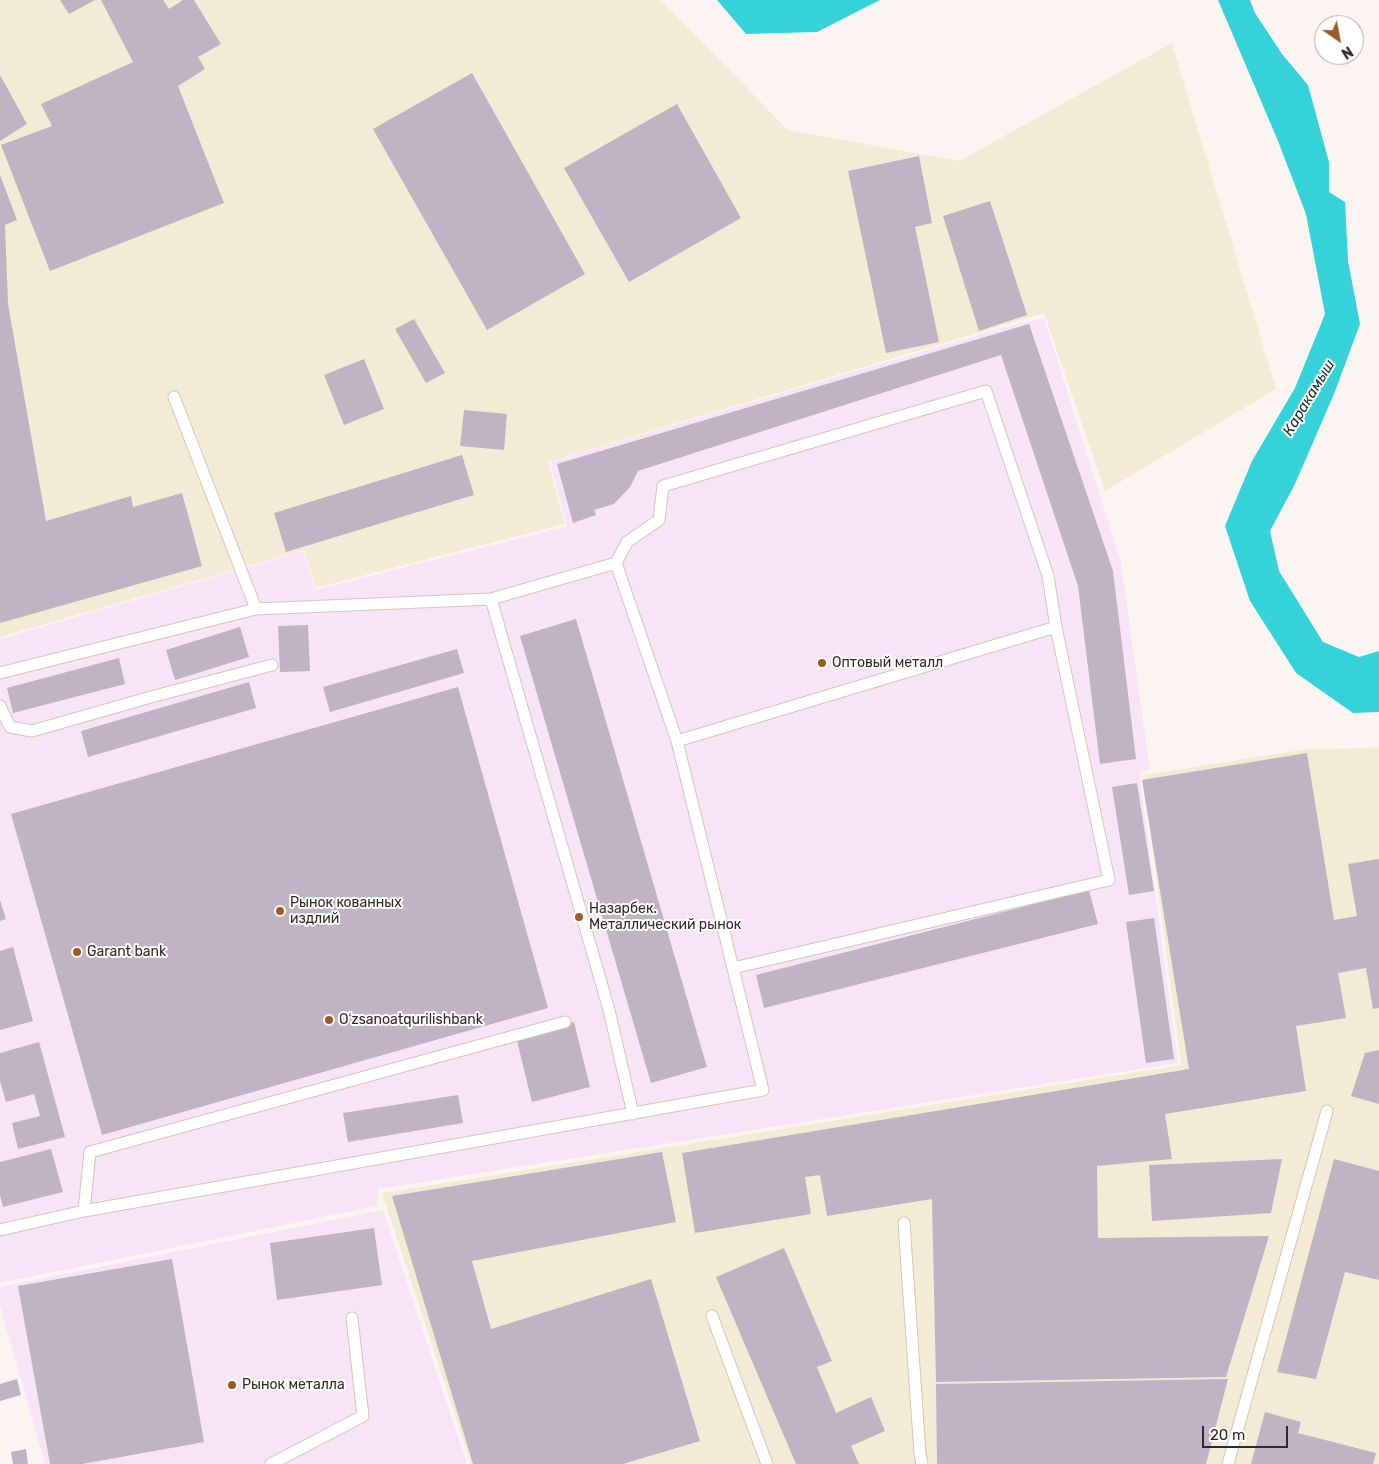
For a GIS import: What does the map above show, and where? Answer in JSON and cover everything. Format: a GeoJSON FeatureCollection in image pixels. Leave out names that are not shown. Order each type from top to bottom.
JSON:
{"type":"FeatureCollection","features":[{"type":"Feature","properties":{"kind":"lane"},"geometry":{"type":"LineString","coordinates":[[0,673],[256,609],[490,599],[616,563],[627,542],[659,520],[663,486],[986,391],[1048,576],[1056,627],[1109,880],[733,968]]}},
{"type":"Feature","properties":{"kind":"lane"},"geometry":{"type":"LineString","coordinates":[[174,397],[256,609]]}},
{"type":"Feature","properties":{"kind":"lane"},"geometry":{"type":"LineString","coordinates":[[0,1230],[84,1212],[763,1090],[677,741],[616,563]]}},
{"type":"Feature","properties":{"kind":"lane"},"geometry":{"type":"LineString","coordinates":[[490,599],[609,1010],[633,1114]]}},
{"type":"Feature","properties":{"kind":"lane"},"geometry":{"type":"LineString","coordinates":[[677,741],[1056,627]]}},
{"type":"Feature","properties":{"kind":"lane"},"geometry":{"type":"LineString","coordinates":[[0,706],[10,727],[32,731],[150,696],[272,665]]}},
{"type":"Feature","properties":{"kind":"lane"},"geometry":{"type":"LineString","coordinates":[[84,1212],[90,1152],[565,1022]]}},
{"type":"Feature","properties":{"kind":"lane"},"geometry":{"type":"LineString","coordinates":[[1228,1464],[1326,1111]]}},
{"type":"Feature","properties":{"kind":"lane"},"geometry":{"type":"LineString","coordinates":[[904,1223],[922,1464]]}},
{"type":"Feature","properties":{"kind":"lane"},"geometry":{"type":"LineString","coordinates":[[712,1316],[767,1464]]}},
{"type":"Feature","properties":{"kind":"lane"},"geometry":{"type":"LineString","coordinates":[[271,1464],[363,1416],[352,1318]]}},
{"type":"Feature","properties":{"kind":"shaded area"},"geometry":{"type":"Polygon","coordinates":[[[0,0],[661,0],[788,130],[959,161],[1172,43],[1276,389],[1105,491],[1044,313],[548,462],[565,524],[315,588],[304,550],[0,637],[0,0]]]}},
{"type":"Feature","properties":{"kind":"shaded area","name":"Назарбек. Металлический рынок"},"geometry":{"type":"Polygon","coordinates":[[[1044,318],[1121,563],[1150,770],[1139,772],[1178,1063],[378,1189],[377,1206],[0,1283],[0,639],[303,551],[315,590],[567,526],[550,462],[1005,327],[1044,318]]]}},
{"type":"Feature","properties":{"kind":"shaded area"},"geometry":{"type":"Polygon","coordinates":[[[1379,748],[1379,1464],[471,1464],[382,1193],[1181,1065],[1143,775],[1307,749],[1379,748]]]}},
{"type":"Feature","properties":{"kind":"shaded area","name":"Рынок металла"},"geometry":{"type":"Polygon","coordinates":[[[383,1210],[467,1464],[45,1464],[0,1306],[0,1287],[383,1210]]]}},
{"type":"Feature","properties":{"kind":"water"},"geometry":{"type":"Polygon","coordinates":[[[717,0],[880,0],[817,32],[746,34],[717,0]]]}},
{"type":"Feature","properties":{"kind":"water","name":"Каракамыш"},"geometry":{"type":"Polygon","coordinates":[[[1218,0],[1250,0],[1255,13],[1282,54],[1308,85],[1329,162],[1329,192],[1345,202],[1348,261],[1360,324],[1334,394],[1295,484],[1270,531],[1279,571],[1323,642],[1359,657],[1379,651],[1379,712],[1353,713],[1296,673],[1250,601],[1225,526],[1252,461],[1295,388],[1325,314],[1306,214],[1278,141],[1218,0]]]}},
{"type":"Feature","properties":{"kind":"building"},"geometry":{"type":"Polygon","coordinates":[[[60,0],[95,0],[69,14],[60,0]]]}},
{"type":"Feature","properties":{"kind":"building"},"geometry":{"type":"Polygon","coordinates":[[[101,0],[163,0],[169,9],[183,0],[194,0],[221,44],[198,57],[205,69],[178,86],[224,203],[50,271],[1,145],[52,126],[41,104],[133,62],[101,0]]]}},
{"type":"Feature","properties":{"kind":"building"},"geometry":{"type":"Polygon","coordinates":[[[472,73],[585,274],[487,330],[373,129],[472,73]]]}},
{"type":"Feature","properties":{"kind":"building"},"geometry":{"type":"Polygon","coordinates":[[[0,75],[27,124],[0,141],[0,75]]]}},
{"type":"Feature","properties":{"kind":"building"},"geometry":{"type":"Polygon","coordinates":[[[677,104],[741,218],[629,282],[564,168],[677,104]]]}},
{"type":"Feature","properties":{"kind":"building"},"geometry":{"type":"Polygon","coordinates":[[[919,156],[932,223],[915,227],[939,342],[886,353],[848,171],[919,156]]]}},
{"type":"Feature","properties":{"kind":"building"},"geometry":{"type":"Polygon","coordinates":[[[0,175],[17,220],[5,225],[8,304],[46,521],[131,496],[133,507],[182,493],[202,566],[0,623],[0,175]]]}},
{"type":"Feature","properties":{"kind":"building"},"geometry":{"type":"Polygon","coordinates":[[[990,201],[1027,315],[979,331],[943,216],[990,201]]]}},
{"type":"Feature","properties":{"kind":"building"},"geometry":{"type":"Polygon","coordinates":[[[414,319],[445,373],[426,383],[395,329],[414,319]]]}},
{"type":"Feature","properties":{"kind":"building"},"geometry":{"type":"Polygon","coordinates":[[[1029,324],[1113,571],[1136,759],[1100,764],[1078,586],[1001,355],[638,471],[630,487],[614,504],[594,510],[596,515],[573,523],[557,464],[1029,324]]]}},
{"type":"Feature","properties":{"kind":"building"},"geometry":{"type":"Polygon","coordinates":[[[364,359],[384,409],[344,425],[324,375],[364,359]]]}},
{"type":"Feature","properties":{"kind":"building"},"geometry":{"type":"Polygon","coordinates":[[[464,410],[507,414],[504,450],[460,446],[464,410]]]}},
{"type":"Feature","properties":{"kind":"building"},"geometry":{"type":"Polygon","coordinates":[[[462,455],[474,495],[286,552],[274,513],[462,455]]]}},
{"type":"Feature","properties":{"kind":"building"},"geometry":{"type":"Polygon","coordinates":[[[576,619],[707,1067],[651,1083],[520,636],[576,619]]]}},
{"type":"Feature","properties":{"kind":"building"},"geometry":{"type":"Polygon","coordinates":[[[308,625],[310,671],[280,672],[278,626],[308,625]]]}},
{"type":"Feature","properties":{"kind":"building"},"geometry":{"type":"Polygon","coordinates":[[[240,627],[249,657],[175,680],[166,650],[240,627]]]}},
{"type":"Feature","properties":{"kind":"building"},"geometry":{"type":"Polygon","coordinates":[[[457,649],[464,673],[330,712],[323,687],[457,649]]]}},
{"type":"Feature","properties":{"kind":"building"},"geometry":{"type":"Polygon","coordinates":[[[119,658],[125,684],[13,713],[7,688],[119,658]]]}},
{"type":"Feature","properties":{"kind":"building"},"geometry":{"type":"Polygon","coordinates":[[[249,682],[256,708],[88,757],[81,731],[249,682]]]}},
{"type":"Feature","properties":{"kind":"building","name":"Рынок кованных издлий"},"geometry":{"type":"Polygon","coordinates":[[[458,687],[548,1008],[102,1135],[11,814],[458,687]]]}},
{"type":"Feature","properties":{"kind":"building"},"geometry":{"type":"Polygon","coordinates":[[[1307,753],[1334,920],[1357,916],[1348,864],[1379,859],[1379,1008],[1373,1009],[1366,968],[1338,973],[1346,1018],[1296,1026],[1306,1091],[1165,1114],[1172,1159],[1097,1166],[1098,1238],[1269,1236],[1226,1377],[936,1382],[932,1199],[827,1216],[820,1175],[805,1177],[811,1214],[695,1233],[682,1153],[1189,1069],[1142,780],[1307,753]]]}},
{"type":"Feature","properties":{"kind":"building"},"geometry":{"type":"Polygon","coordinates":[[[1137,783],[1154,891],[1129,895],[1112,787],[1137,783]]]}},
{"type":"Feature","properties":{"kind":"building"},"geometry":{"type":"Polygon","coordinates":[[[1089,890],[1098,924],[764,1008],[756,975],[1089,890]]]}},
{"type":"Feature","properties":{"kind":"building"},"geometry":{"type":"Polygon","coordinates":[[[0,900],[6,919],[0,921],[0,900]]]}},
{"type":"Feature","properties":{"kind":"building"},"geometry":{"type":"Polygon","coordinates":[[[1154,918],[1174,1059],[1146,1063],[1126,922],[1154,918]]]}},
{"type":"Feature","properties":{"kind":"building"},"geometry":{"type":"Polygon","coordinates":[[[13,947],[33,1021],[0,1030],[0,951],[13,947]]]}},
{"type":"Feature","properties":{"kind":"building"},"geometry":{"type":"Polygon","coordinates":[[[574,1022],[590,1087],[532,1102],[516,1037],[574,1022]]]}},
{"type":"Feature","properties":{"kind":"building"},"geometry":{"type":"Polygon","coordinates":[[[39,1042],[65,1137],[18,1149],[12,1123],[40,1116],[34,1094],[6,1102],[0,1081],[0,1053],[39,1042]]]}},
{"type":"Feature","properties":{"kind":"building"},"geometry":{"type":"Polygon","coordinates":[[[1379,1050],[1379,1104],[1351,1096],[1365,1053],[1379,1050]]]}},
{"type":"Feature","properties":{"kind":"building"},"geometry":{"type":"Polygon","coordinates":[[[458,1095],[463,1123],[348,1142],[343,1113],[458,1095]]]}},
{"type":"Feature","properties":{"kind":"building"},"geometry":{"type":"Polygon","coordinates":[[[51,1149],[63,1192],[3,1207],[0,1195],[0,1162],[51,1149]]]}},
{"type":"Feature","properties":{"kind":"building"},"geometry":{"type":"Polygon","coordinates":[[[662,1152],[676,1222],[472,1261],[491,1329],[651,1279],[700,1441],[623,1464],[473,1464],[392,1196],[662,1152]]]}},
{"type":"Feature","properties":{"kind":"building"},"geometry":{"type":"Polygon","coordinates":[[[1282,1159],[1271,1213],[1152,1221],[1149,1165],[1282,1159]]]}},
{"type":"Feature","properties":{"kind":"building"},"geometry":{"type":"Polygon","coordinates":[[[1334,1159],[1379,1171],[1379,1280],[1345,1272],[1316,1379],[1277,1372],[1334,1159]]]}},
{"type":"Feature","properties":{"kind":"building"},"geometry":{"type":"Polygon","coordinates":[[[374,1228],[382,1285],[277,1300],[270,1243],[374,1228]]]}},
{"type":"Feature","properties":{"kind":"building"},"geometry":{"type":"Polygon","coordinates":[[[784,1248],[832,1361],[817,1367],[836,1413],[871,1397],[885,1431],[851,1446],[859,1464],[796,1464],[716,1277],[784,1248]]]}},
{"type":"Feature","properties":{"kind":"building"},"geometry":{"type":"Polygon","coordinates":[[[172,1259],[204,1442],[82,1464],[50,1464],[18,1286],[172,1259]]]}},
{"type":"Feature","properties":{"kind":"building"},"geometry":{"type":"Polygon","coordinates":[[[17,1379],[21,1395],[0,1401],[0,1384],[17,1379]]]}},
{"type":"Feature","properties":{"kind":"building"},"geometry":{"type":"Polygon","coordinates":[[[1228,1379],[1206,1464],[937,1464],[936,1384],[1228,1379]]]}},
{"type":"Feature","properties":{"kind":"building"},"geometry":{"type":"Polygon","coordinates":[[[1265,1412],[1301,1422],[1298,1433],[1376,1453],[1373,1464],[1251,1464],[1265,1412]]]}},
{"type":"Feature","properties":{"kind":"building"},"geometry":{"type":"Polygon","coordinates":[[[26,1449],[28,1464],[13,1464],[11,1452],[26,1449]]]}},
{"type":"Feature","properties":{"kind":"place","name":"Оптовый металл"},"geometry":{"type":"Point","coordinates":[822,663]}},
{"type":"Feature","properties":{"kind":"place","name":"Рынок кованных издлий"},"geometry":{"type":"Point","coordinates":[280,911]}},
{"type":"Feature","properties":{"kind":"place","name":"Назарбек. Металлический рынок"},"geometry":{"type":"Point","coordinates":[579,917]}},
{"type":"Feature","properties":{"kind":"place","name":"Garant bank"},"geometry":{"type":"Point","coordinates":[77,952]}},
{"type":"Feature","properties":{"kind":"place","name":"Oʻzsanoatqurilishbank"},"geometry":{"type":"Point","coordinates":[329,1020]}},
{"type":"Feature","properties":{"kind":"place","name":"Рынок металла"},"geometry":{"type":"Point","coordinates":[232,1385]}}]}
